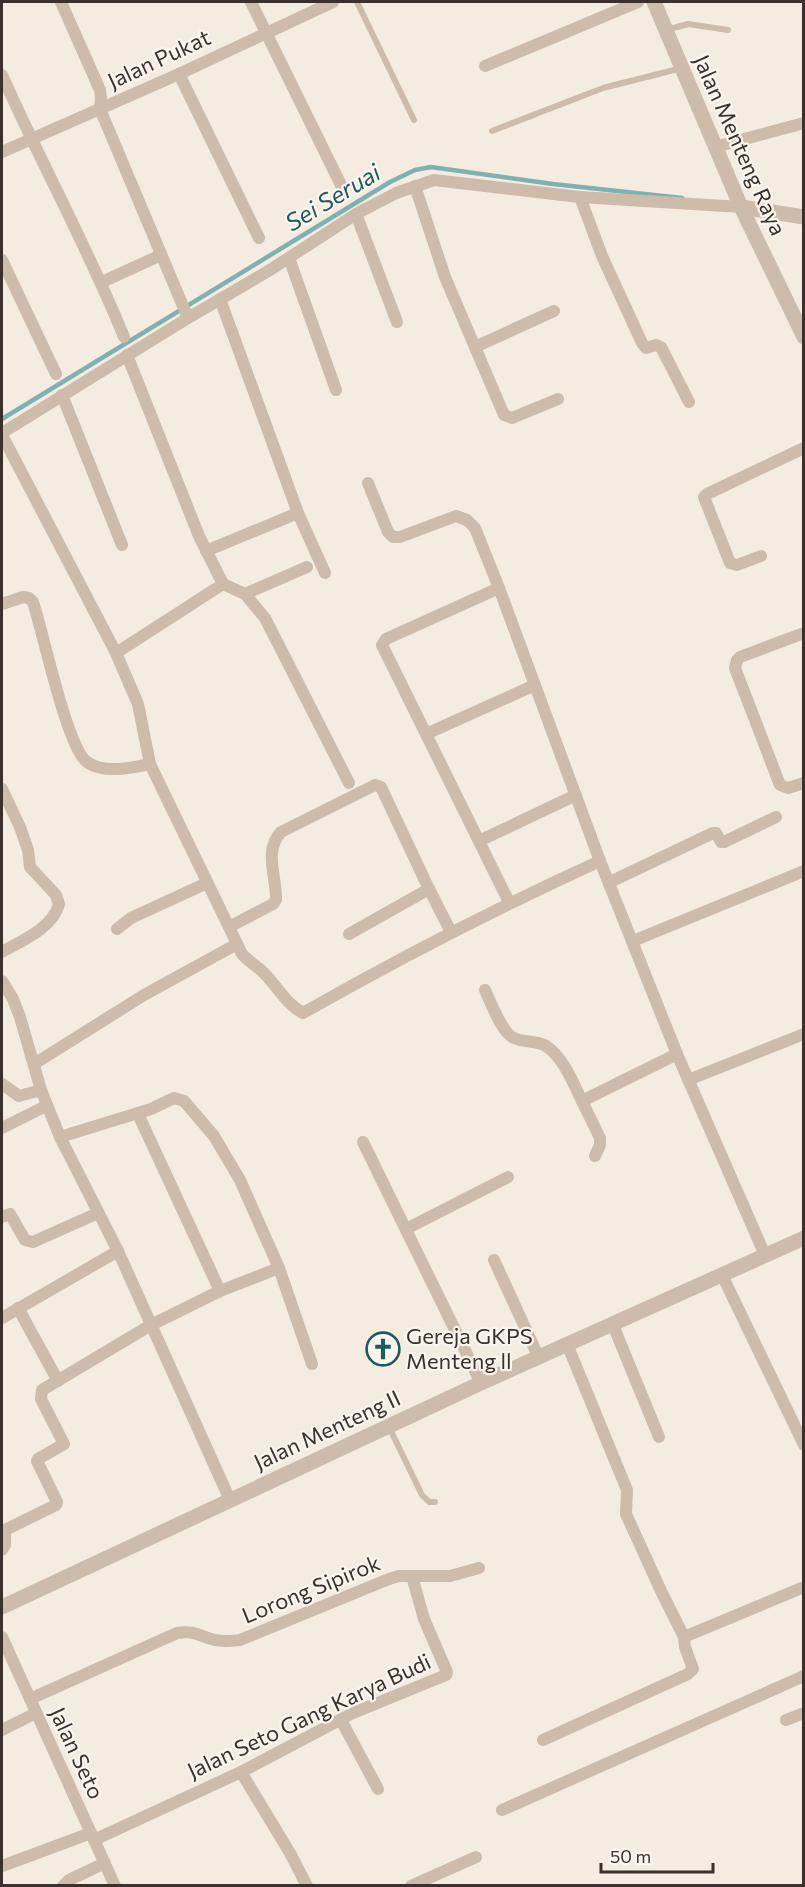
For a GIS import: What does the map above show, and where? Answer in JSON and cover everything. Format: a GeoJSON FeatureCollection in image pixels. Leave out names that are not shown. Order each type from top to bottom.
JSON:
{"type":"FeatureCollection","features":[{"type":"Feature","properties":{"kind":"street"},"geometry":{"type":"LineString","coordinates":[[61,2],[100,90],[100,109],[185,310]]}},
{"type":"Feature","properties":{"kind":"street"},"geometry":{"type":"LineString","coordinates":[[250,2],[342,187]]}},
{"type":"Feature","properties":{"kind":"street","name":"Jalan Pukat"},"geometry":{"type":"LineString","coordinates":[[2,152],[179,74],[333,2]]}},
{"type":"Feature","properties":{"kind":"street"},"geometry":{"type":"LineString","coordinates":[[485,66],[638,2]]}},
{"type":"Feature","properties":{"kind":"street","name":"Jalan Menteng Raya"},"geometry":{"type":"LineString","coordinates":[[654,2],[741,207],[804,338]]}},
{"type":"Feature","properties":{"kind":"street"},"geometry":{"type":"LineString","coordinates":[[179,74],[259,238]]}},
{"type":"Feature","properties":{"kind":"street"},"geometry":{"type":"LineString","coordinates":[[2,75],[30,139],[102,282],[124,337]]}},
{"type":"Feature","properties":{"kind":"street"},"geometry":{"type":"LineString","coordinates":[[715,147],[804,123]]}},
{"type":"Feature","properties":{"kind":"street"},"geometry":{"type":"LineString","coordinates":[[600,861],[509,902],[303,1012],[290,1004],[267,976],[250,964],[242,954],[150,764],[138,704],[116,653],[2,434],[127,355],[185,310],[220,299],[289,258],[356,214],[396,193],[434,180],[580,197],[741,207],[804,217]]}},
{"type":"Feature","properties":{"kind":"street"},"geometry":{"type":"LineString","coordinates":[[415,186],[435,250],[505,417],[512,418],[558,399]]}},
{"type":"Feature","properties":{"kind":"street"},"geometry":{"type":"LineString","coordinates":[[580,197],[602,256],[642,343],[646,348],[656,345],[661,347],[689,402]]}},
{"type":"Feature","properties":{"kind":"street"},"geometry":{"type":"LineString","coordinates":[[356,214],[397,322]]}},
{"type":"Feature","properties":{"kind":"street"},"geometry":{"type":"LineString","coordinates":[[102,282],[161,255]]}},
{"type":"Feature","properties":{"kind":"street"},"geometry":{"type":"LineString","coordinates":[[289,258],[336,390]]}},
{"type":"Feature","properties":{"kind":"street"},"geometry":{"type":"LineString","coordinates":[[2,260],[56,374]]}},
{"type":"Feature","properties":{"kind":"street"},"geometry":{"type":"LineString","coordinates":[[220,299],[299,510],[298,513],[325,573]]}},
{"type":"Feature","properties":{"kind":"street"},"geometry":{"type":"LineString","coordinates":[[475,348],[554,311]]}},
{"type":"Feature","properties":{"kind":"street"},"geometry":{"type":"LineString","coordinates":[[127,355],[206,550],[223,584],[245,594],[265,618],[350,783]]}},
{"type":"Feature","properties":{"kind":"street"},"geometry":{"type":"LineString","coordinates":[[62,395],[122,545]]}},
{"type":"Feature","properties":{"kind":"street"},"geometry":{"type":"LineString","coordinates":[[761,556],[737,565],[730,563],[704,497],[804,448]]}},
{"type":"Feature","properties":{"kind":"street"},"geometry":{"type":"LineString","coordinates":[[368,483],[388,532],[393,537],[400,537],[456,516],[467,520],[475,528],[600,861],[676,1054],[765,1255]]}},
{"type":"Feature","properties":{"kind":"street"},"geometry":{"type":"LineString","coordinates":[[206,550],[298,513]]}},
{"type":"Feature","properties":{"kind":"street"},"geometry":{"type":"LineString","coordinates":[[245,594],[307,567]]}},
{"type":"Feature","properties":{"kind":"street"},"geometry":{"type":"LineString","coordinates":[[116,653],[223,584]]}},
{"type":"Feature","properties":{"kind":"street"},"geometry":{"type":"LineString","coordinates":[[499,588],[386,639],[382,643],[509,902]]}},
{"type":"Feature","properties":{"kind":"street"},"geometry":{"type":"LineString","coordinates":[[2,604],[23,597],[33,602],[63,713],[74,746],[81,758],[93,766],[105,769],[150,764]]}},
{"type":"Feature","properties":{"kind":"street"},"geometry":{"type":"LineString","coordinates":[[804,633],[740,657],[736,660],[735,668],[780,785],[788,788],[804,783]]}},
{"type":"Feature","properties":{"kind":"street"},"geometry":{"type":"LineString","coordinates":[[426,734],[535,685]]}},
{"type":"Feature","properties":{"kind":"street"},"geometry":{"type":"LineString","coordinates":[[229,927],[273,904],[276,900],[272,849],[274,840],[281,832],[375,785],[381,787],[451,932]]}},
{"type":"Feature","properties":{"kind":"street"},"geometry":{"type":"LineString","coordinates":[[2,789],[20,827],[28,850],[30,867],[56,895],[59,904],[55,914],[40,929],[2,952]]}},
{"type":"Feature","properties":{"kind":"street"},"geometry":{"type":"LineString","coordinates":[[479,841],[576,795]]}},
{"type":"Feature","properties":{"kind":"street"},"geometry":{"type":"LineString","coordinates":[[610,882],[713,833],[716,833],[721,842],[724,842],[776,817]]}},
{"type":"Feature","properties":{"kind":"street"},"geometry":{"type":"LineString","coordinates":[[633,941],[804,871]]}},
{"type":"Feature","properties":{"kind":"street"},"geometry":{"type":"LineString","coordinates":[[117,929],[131,918],[207,883]]}},
{"type":"Feature","properties":{"kind":"street"},"geometry":{"type":"LineString","coordinates":[[349,934],[429,889]]}},
{"type":"Feature","properties":{"kind":"street"},"geometry":{"type":"LineString","coordinates":[[34,1064],[144,995],[237,944]]}},
{"type":"Feature","properties":{"kind":"street"},"geometry":{"type":"LineString","coordinates":[[2,981],[13,999],[46,1106],[118,1251],[230,1500]]}},
{"type":"Feature","properties":{"kind":"street"},"geometry":{"type":"LineString","coordinates":[[485,990],[511,1036],[515,1039],[539,1043],[552,1050],[562,1062],[600,1138],[600,1145],[595,1156]]}},
{"type":"Feature","properties":{"kind":"street"},"geometry":{"type":"LineString","coordinates":[[688,1080],[804,1034]]}},
{"type":"Feature","properties":{"kind":"street"},"geometry":{"type":"LineString","coordinates":[[582,1101],[676,1054]]}},
{"type":"Feature","properties":{"kind":"street"},"geometry":{"type":"LineString","coordinates":[[2,1084],[19,1096],[41,1090]]}},
{"type":"Feature","properties":{"kind":"street"},"geometry":{"type":"LineString","coordinates":[[60,1137],[138,1114],[174,1098],[184,1101],[214,1136],[228,1156],[240,1180],[279,1268],[312,1364]]}},
{"type":"Feature","properties":{"kind":"street"},"geometry":{"type":"LineString","coordinates":[[2,1128],[46,1106]]}},
{"type":"Feature","properties":{"kind":"street"},"geometry":{"type":"LineString","coordinates":[[138,1114],[220,1291]]}},
{"type":"Feature","properties":{"kind":"street"},"geometry":{"type":"LineString","coordinates":[[363,1142],[481,1383]]}},
{"type":"Feature","properties":{"kind":"street"},"geometry":{"type":"LineString","coordinates":[[406,1229],[508,1177]]}},
{"type":"Feature","properties":{"kind":"street"},"geometry":{"type":"LineString","coordinates":[[2,1216],[10,1215],[25,1240],[33,1242],[98,1213]]}},
{"type":"Feature","properties":{"kind":"street","name":"Jalan Menteng II"},"geometry":{"type":"LineString","coordinates":[[2,1607],[481,1383],[804,1238]]}},
{"type":"Feature","properties":{"kind":"street"},"geometry":{"type":"LineString","coordinates":[[2,1318],[118,1251]]}},
{"type":"Feature","properties":{"kind":"street"},"geometry":{"type":"LineString","coordinates":[[494,1260],[539,1358]]}},
{"type":"Feature","properties":{"kind":"street"},"geometry":{"type":"LineString","coordinates":[[2,1550],[5,1545],[5,1530],[56,1505],[57,1502],[37,1461],[64,1444],[41,1399],[42,1390],[151,1325],[220,1291],[279,1268]]}},
{"type":"Feature","properties":{"kind":"street"},"geometry":{"type":"LineString","coordinates":[[722,1275],[804,1445]]}},
{"type":"Feature","properties":{"kind":"street"},"geometry":{"type":"LineString","coordinates":[[18,1308],[57,1381]]}},
{"type":"Feature","properties":{"kind":"street"},"geometry":{"type":"LineString","coordinates":[[613,1325],[659,1437]]}},
{"type":"Feature","properties":{"kind":"street"},"geometry":{"type":"LineString","coordinates":[[543,1740],[692,1672],[693,1667],[685,1647],[684,1637],[626,1514],[627,1490],[567,1344]]}},
{"type":"Feature","properties":{"kind":"street","name":"Lorong Sipirok"},"geometry":{"type":"LineString","coordinates":[[30,1699],[177,1633],[186,1631],[216,1640],[240,1640],[399,1576],[450,1576],[479,1568]]}},
{"type":"Feature","properties":{"kind":"street","name":"Jalan Seto Gang Karya Budi"},"geometry":{"type":"LineString","coordinates":[[2,1866],[93,1837],[241,1772],[341,1720],[447,1674],[421,1610],[412,1576]]}},
{"type":"Feature","properties":{"kind":"street"},"geometry":{"type":"LineString","coordinates":[[684,1637],[804,1587]]}},
{"type":"Feature","properties":{"kind":"street","name":"Jalan Seto"},"geometry":{"type":"LineString","coordinates":[[2,1637],[115,1886]]}},
{"type":"Feature","properties":{"kind":"street"},"geometry":{"type":"LineString","coordinates":[[502,1810],[804,1676]]}},
{"type":"Feature","properties":{"kind":"street"},"geometry":{"type":"LineString","coordinates":[[2,1730],[36,1713]]}},
{"type":"Feature","properties":{"kind":"street"},"geometry":{"type":"LineString","coordinates":[[786,1720],[804,1713]]}},
{"type":"Feature","properties":{"kind":"street"},"geometry":{"type":"LineString","coordinates":[[341,1720],[378,1789]]}},
{"type":"Feature","properties":{"kind":"street"},"geometry":{"type":"LineString","coordinates":[[241,1772],[290,1852],[307,1886]]}},
{"type":"Feature","properties":{"kind":"street"},"geometry":{"type":"LineString","coordinates":[[411,1886],[476,1857]]}},
{"type":"Feature","properties":{"kind":"street"},"geometry":{"type":"LineString","coordinates":[[63,1886],[69,1880],[105,1863]]}},
{"type":"Feature","properties":{"kind":"lane"},"geometry":{"type":"LineString","coordinates":[[357,2],[414,120]]}},
{"type":"Feature","properties":{"kind":"lane"},"geometry":{"type":"LineString","coordinates":[[666,30],[688,24],[728,30]]}},
{"type":"Feature","properties":{"kind":"lane"},"geometry":{"type":"LineString","coordinates":[[492,131],[603,88],[682,68]]}},
{"type":"Feature","properties":{"kind":"lane"},"geometry":{"type":"LineString","coordinates":[[389,1427],[425,1500],[435,1502]]}},
{"type":"Feature","properties":{"kind":"waterway","name":"Sei Seruai"},"geometry":{"type":"LineString","coordinates":[[2,419],[390,182],[415,170],[431,167],[553,184],[682,198]]}},
{"type":"Feature","properties":{"kind":"place","name":"Gereja GKPS Menteng ll"},"geometry":{"type":"Point","coordinates":[383,1349]}}]}
